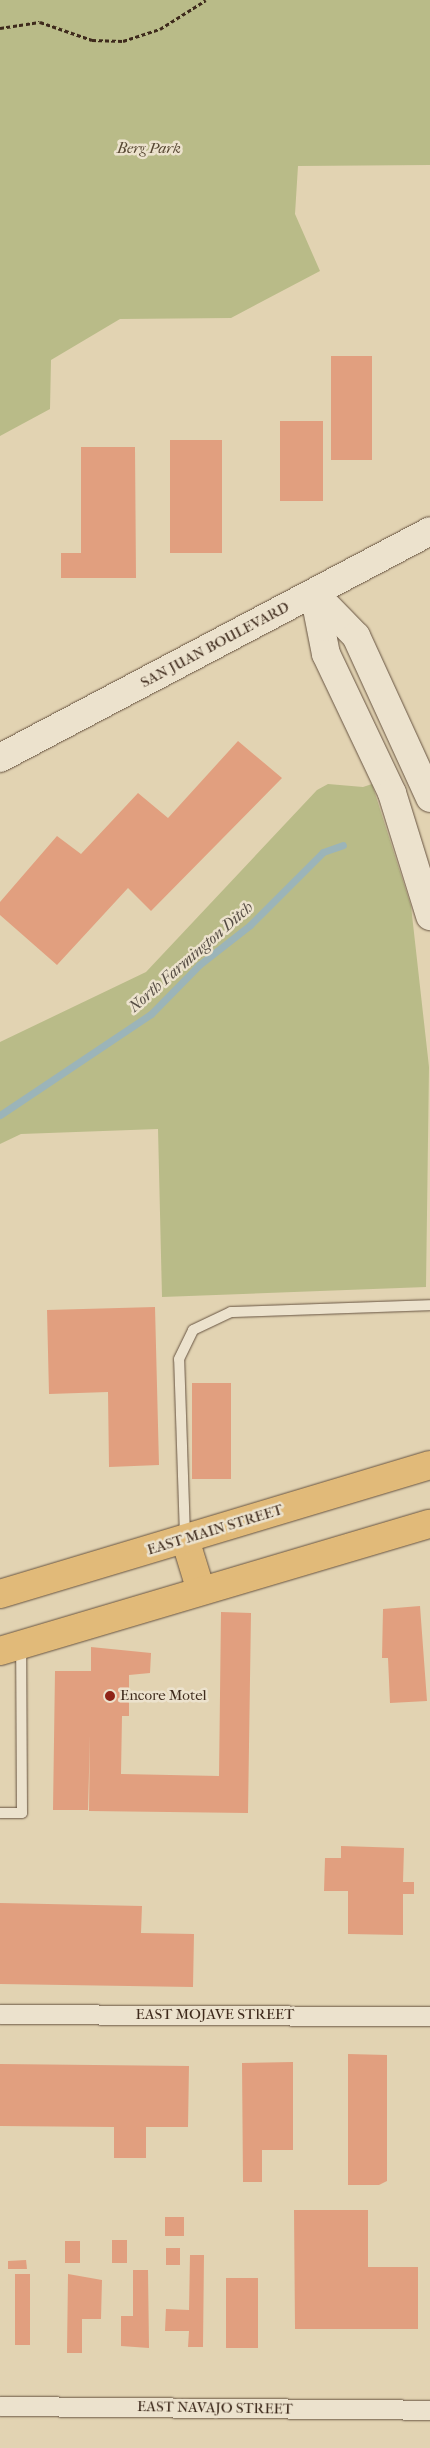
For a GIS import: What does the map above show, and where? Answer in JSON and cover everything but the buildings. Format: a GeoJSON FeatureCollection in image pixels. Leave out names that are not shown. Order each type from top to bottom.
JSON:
{"type":"FeatureCollection","features":[{"type":"Feature","properties":{"kind":"main road","name":"SAN JUAN BOULEVARD"},"geometry":{"type":"LineString","coordinates":[[0,758],[430,531]]}},
{"type":"Feature","properties":{"kind":"main road"},"geometry":{"type":"LineString","coordinates":[[314,593],[356,636],[430,798]]}},
{"type":"Feature","properties":{"kind":"main road"},"geometry":{"type":"LineString","coordinates":[[314,593],[326,654],[392,793],[430,916]]}},
{"type":"Feature","properties":{"kind":"main road","name":"EAST MAIN STREET"},"geometry":{"type":"LineString","coordinates":[[0,1594],[430,1465]]}},
{"type":"Feature","properties":{"kind":"main road"},"geometry":{"type":"LineString","coordinates":[[11,1648],[430,1524]]}},
{"type":"Feature","properties":{"kind":"main road"},"geometry":{"type":"LineString","coordinates":[[185,1539],[201,1591]]}},
{"type":"Feature","properties":{"kind":"street","name":"EAST MOJAVE STREET"},"geometry":{"type":"LineString","coordinates":[[0,2014],[430,2016]]}},
{"type":"Feature","properties":{"kind":"street","name":"EAST NAVAJO STREET"},"geometry":{"type":"LineString","coordinates":[[0,2406],[430,2410]]}},
{"type":"Feature","properties":{"kind":"lane"},"geometry":{"type":"LineString","coordinates":[[185,1539],[179,1359],[193,1330],[231,1312],[430,1306]]}},
{"type":"Feature","properties":{"kind":"lane"},"geometry":{"type":"LineString","coordinates":[[0,1812],[22,1813],[11,1648]]}},
{"type":"Feature","properties":{"kind":"path"},"geometry":{"type":"LineString","coordinates":[[0,28],[40,22],[92,40],[123,41],[160,29],[206,0]]}},
{"type":"Feature","properties":{"kind":"green space","name":"Berg Park"},"geometry":{"type":"Polygon","coordinates":[[[0,0],[430,0],[430,165],[298,166],[295,214],[320,271],[231,318],[120,319],[51,360],[50,409],[0,436],[0,0]]]}},
{"type":"Feature","properties":{"kind":"green space"},"geometry":{"type":"Polygon","coordinates":[[[328,784],[363,787],[372,784],[411,906],[429,1067],[426,1287],[162,1297],[158,1129],[21,1134],[0,1144],[0,1042],[146,972],[317,790],[328,784]]]}},
{"type":"Feature","properties":{"kind":"waterway","name":"North Farmington Ditch"},"geometry":{"type":"LineString","coordinates":[[0,1115],[151,1014],[199,965],[250,925],[323,852],[343,845]]}},
{"type":"Feature","properties":{"kind":"place","name":"Encore Motel"},"geometry":{"type":"Point","coordinates":[110,1696]}}]}
